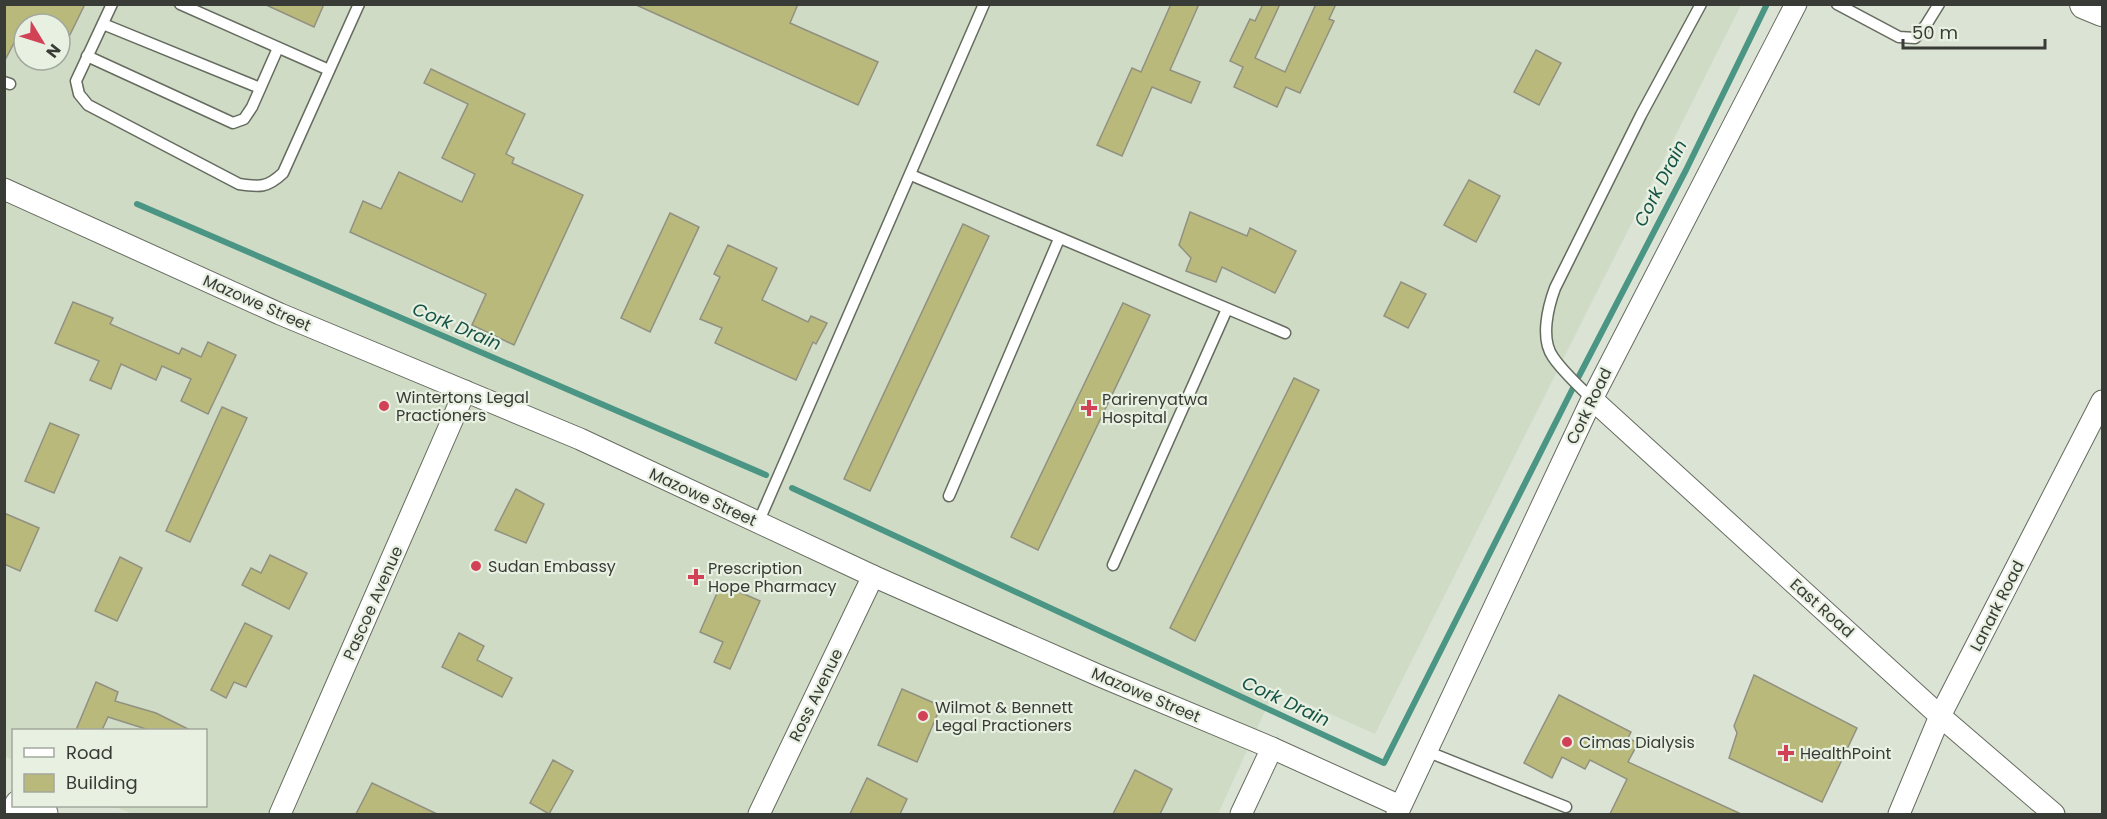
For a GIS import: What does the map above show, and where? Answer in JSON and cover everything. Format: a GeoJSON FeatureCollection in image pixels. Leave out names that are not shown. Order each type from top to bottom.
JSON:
{"type":"FeatureCollection","features":[{"type":"Feature","properties":{"kind":"highway"},"geometry":{"type":"LineString","coordinates":[[24,807],[41,814]]}},
{"type":"Feature","properties":{"kind":"main road"},"geometry":{"type":"LineString","coordinates":[[2085,4],[2103,11]]}},
{"type":"Feature","properties":{"kind":"street","name":"Cork Road"},"geometry":{"type":"LineString","coordinates":[[1399,810],[1592,399],[1796,4]]}},
{"type":"Feature","properties":{"kind":"street","name":"Mazowe Street"},"geometry":{"type":"LineString","coordinates":[[6,194],[280,314],[580,440],[873,576],[1100,676],[1272,747],[1399,810]]}},
{"type":"Feature","properties":{"kind":"street","name":"Pascoe Avenue"},"geometry":{"type":"LineString","coordinates":[[279,814],[465,390]]}},
{"type":"Feature","properties":{"kind":"street","name":"East Road"},"geometry":{"type":"LineString","coordinates":[[1592,399],[1940,716],[2054,814]]}},
{"type":"Feature","properties":{"kind":"street","name":"Lanark Road"},"geometry":{"type":"LineString","coordinates":[[1899,814],[1940,716],[2103,401]]}},
{"type":"Feature","properties":{"kind":"street","name":"Ross Avenue"},"geometry":{"type":"LineString","coordinates":[[759,814],[873,576]]}},
{"type":"Feature","properties":{"kind":"street"},"geometry":{"type":"LineString","coordinates":[[1241,814],[1272,747]]}},
{"type":"Feature","properties":{"kind":"lane"},"geometry":{"type":"LineString","coordinates":[[112,4],[76,81],[79,94],[88,105],[239,184],[258,187],[272,184],[283,173],[359,4]]}},
{"type":"Feature","properties":{"kind":"lane"},"geometry":{"type":"LineString","coordinates":[[180,4],[329,70]]}},
{"type":"Feature","properties":{"kind":"lane"},"geometry":{"type":"LineString","coordinates":[[758,523],[984,4]]}},
{"type":"Feature","properties":{"kind":"lane"},"geometry":{"type":"LineString","coordinates":[[1592,399],[1551,356],[1546,329],[1548,307],[1555,288],[1641,116],[1701,4]]}},
{"type":"Feature","properties":{"kind":"lane"},"geometry":{"type":"LineString","coordinates":[[1838,4],[1899,38],[1915,38],[1939,4]]}},
{"type":"Feature","properties":{"kind":"lane"},"geometry":{"type":"LineString","coordinates":[[103,24],[260,88]]}},
{"type":"Feature","properties":{"kind":"lane"},"geometry":{"type":"LineString","coordinates":[[87,56],[233,123],[244,119],[278,48]]}},
{"type":"Feature","properties":{"kind":"lane"},"geometry":{"type":"LineString","coordinates":[[911,175],[1285,333]]}},
{"type":"Feature","properties":{"kind":"lane"},"geometry":{"type":"LineString","coordinates":[[949,496],[1059,239]]}},
{"type":"Feature","properties":{"kind":"lane"},"geometry":{"type":"LineString","coordinates":[[1113,565],[1227,309]]}},
{"type":"Feature","properties":{"kind":"lane"},"geometry":{"type":"LineString","coordinates":[[1426,751],[1566,807]]}},
{"type":"Feature","properties":{"kind":"shaded area"},"geometry":{"type":"Polygon","coordinates":[[[5,5],[1741,5],[1375,734],[1275,689],[1218,814],[133,814],[116,807],[207,807],[207,729],[12,729],[12,760],[5,756],[5,5]]]}},
{"type":"Feature","properties":{"kind":"building"},"geometry":{"type":"Polygon","coordinates":[[[4,4],[85,4],[72,31],[72,12],[12,12],[12,47],[4,62],[4,4]]]}},
{"type":"Feature","properties":{"kind":"building"},"geometry":{"type":"Polygon","coordinates":[[[264,4],[324,4],[314,27],[264,4]]]}},
{"type":"Feature","properties":{"kind":"building"},"geometry":{"type":"Polygon","coordinates":[[[634,4],[798,4],[790,23],[878,62],[858,105],[634,4]]]}},
{"type":"Feature","properties":{"kind":"building"},"geometry":{"type":"Polygon","coordinates":[[[1171,4],[1199,4],[1170,70],[1200,82],[1191,103],[1152,87],[1122,156],[1097,145],[1132,68],[1141,72],[1171,4]]]}},
{"type":"Feature","properties":{"kind":"building"},"geometry":{"type":"Polygon","coordinates":[[[1263,4],[1280,4],[1255,58],[1285,72],[1316,4],[1336,4],[1329,19],[1334,21],[1300,93],[1286,87],[1277,107],[1234,87],[1243,67],[1230,61],[1250,19],[1255,21],[1263,4]]]}},
{"type":"Feature","properties":{"kind":"building"},"geometry":{"type":"Polygon","coordinates":[[[1536,50],[1561,63],[1539,105],[1514,92],[1536,50]]]}},
{"type":"Feature","properties":{"kind":"building"},"geometry":{"type":"Polygon","coordinates":[[[431,69],[525,114],[506,154],[514,158],[512,163],[583,195],[514,345],[472,325],[486,294],[350,232],[363,201],[381,209],[399,172],[462,202],[475,174],[442,158],[468,104],[424,83],[431,69]]]}},
{"type":"Feature","properties":{"kind":"building"},"geometry":{"type":"Polygon","coordinates":[[[1469,180],[1500,196],[1476,242],[1444,225],[1469,180]]]}},
{"type":"Feature","properties":{"kind":"building"},"geometry":{"type":"Polygon","coordinates":[[[1190,212],[1247,236],[1250,228],[1296,251],[1275,293],[1222,267],[1216,282],[1186,271],[1191,258],[1179,245],[1190,212]]]}},
{"type":"Feature","properties":{"kind":"building"},"geometry":{"type":"Polygon","coordinates":[[[670,213],[699,227],[650,332],[621,318],[670,213]]]}},
{"type":"Feature","properties":{"kind":"building"},"geometry":{"type":"Polygon","coordinates":[[[963,224],[989,236],[870,491],[844,479],[963,224]]]}},
{"type":"Feature","properties":{"kind":"building"},"geometry":{"type":"Polygon","coordinates":[[[728,245],[777,268],[762,300],[808,322],[811,316],[827,323],[816,344],[813,342],[796,380],[715,343],[722,328],[700,319],[720,277],[714,274],[728,245]]]}},
{"type":"Feature","properties":{"kind":"building"},"geometry":{"type":"Polygon","coordinates":[[[1401,282],[1426,294],[1408,328],[1384,316],[1401,282]]]}},
{"type":"Feature","properties":{"kind":"building"},"geometry":{"type":"Polygon","coordinates":[[[73,302],[113,318],[110,324],[179,354],[182,348],[201,357],[208,342],[236,355],[208,414],[181,401],[191,379],[162,366],[156,380],[121,364],[111,389],[90,380],[99,361],[55,343],[73,302]]]}},
{"type":"Feature","properties":{"kind":"building"},"geometry":{"type":"Polygon","coordinates":[[[1123,303],[1150,315],[1038,550],[1011,537],[1123,303]]]}},
{"type":"Feature","properties":{"kind":"building"},"geometry":{"type":"Polygon","coordinates":[[[1294,378],[1319,390],[1195,641],[1170,628],[1294,378]]]}},
{"type":"Feature","properties":{"kind":"building"},"geometry":{"type":"Polygon","coordinates":[[[222,407],[247,418],[190,542],[166,531],[222,407]]]}},
{"type":"Feature","properties":{"kind":"building"},"geometry":{"type":"Polygon","coordinates":[[[50,423],[79,435],[54,493],[25,481],[50,423]]]}},
{"type":"Feature","properties":{"kind":"building"},"geometry":{"type":"Polygon","coordinates":[[[516,489],[544,504],[526,543],[495,530],[516,489]]]}},
{"type":"Feature","properties":{"kind":"building"},"geometry":{"type":"Polygon","coordinates":[[[4,513],[39,528],[20,571],[4,564],[4,513]]]}},
{"type":"Feature","properties":{"kind":"building"},"geometry":{"type":"Polygon","coordinates":[[[270,555],[307,573],[289,609],[242,585],[251,568],[261,573],[270,555]]]}},
{"type":"Feature","properties":{"kind":"building"},"geometry":{"type":"Polygon","coordinates":[[[120,557],[142,568],[117,621],[95,611],[120,557]]]}},
{"type":"Feature","properties":{"kind":"building"},"geometry":{"type":"Polygon","coordinates":[[[721,584],[760,601],[730,669],[714,662],[723,642],[700,632],[721,584]]]}},
{"type":"Feature","properties":{"kind":"building"},"geometry":{"type":"Polygon","coordinates":[[[245,623],[272,636],[246,687],[234,682],[226,698],[211,690],[245,623]]]}},
{"type":"Feature","properties":{"kind":"building"},"geometry":{"type":"Polygon","coordinates":[[[459,633],[484,646],[477,660],[512,678],[502,697],[442,667],[459,633]]]}},
{"type":"Feature","properties":{"kind":"building"},"geometry":{"type":"Polygon","coordinates":[[[1754,675],[1857,728],[1822,802],[1729,758],[1737,733],[1734,726],[1754,675]]]}},
{"type":"Feature","properties":{"kind":"building"},"geometry":{"type":"Polygon","coordinates":[[[96,682],[118,692],[115,701],[156,713],[188,729],[146,729],[108,717],[102,729],[76,729],[96,682]]]}},
{"type":"Feature","properties":{"kind":"building"},"geometry":{"type":"Polygon","coordinates":[[[902,689],[941,706],[917,762],[878,745],[902,689]]]}},
{"type":"Feature","properties":{"kind":"building"},"geometry":{"type":"Polygon","coordinates":[[[1559,695],[1631,732],[1628,738],[1638,743],[1628,762],[1741,814],[1610,814],[1627,779],[1590,760],[1585,769],[1562,757],[1552,778],[1524,763],[1559,695]]]}},
{"type":"Feature","properties":{"kind":"building"},"geometry":{"type":"Polygon","coordinates":[[[553,760],[573,771],[549,814],[530,803],[553,760]]]}},
{"type":"Feature","properties":{"kind":"building"},"geometry":{"type":"Polygon","coordinates":[[[1135,770],[1172,789],[1160,814],[1113,814],[1135,770]]]}},
{"type":"Feature","properties":{"kind":"building"},"geometry":{"type":"Polygon","coordinates":[[[867,778],[907,799],[900,814],[850,814],[867,778]]]}},
{"type":"Feature","properties":{"kind":"building"},"geometry":{"type":"Polygon","coordinates":[[[372,783],[437,814],[356,814],[372,783]]]}},
{"type":"Feature","properties":{"kind":"waterway","name":"Cork Drain"},"geometry":{"type":"LineString","coordinates":[[1579,376],[1686,170],[1767,4]]}},
{"type":"Feature","properties":{"kind":"waterway","name":"Cork Drain"},"geometry":{"type":"LineString","coordinates":[[137,204],[766,475]]}},
{"type":"Feature","properties":{"kind":"waterway","name":"Cork Drain"},"geometry":{"type":"LineString","coordinates":[[792,488],[1384,763],[1574,386]]}},
{"type":"Feature","properties":{"kind":"place","name":"Wintertons Legal Practioners"},"geometry":{"type":"Point","coordinates":[384,406]}},
{"type":"Feature","properties":{"kind":"place","name":"Parirenyatwa Hospital"},"geometry":{"type":"Point","coordinates":[1089,408]}},
{"type":"Feature","properties":{"kind":"place","name":"Sudan Embassy"},"geometry":{"type":"Point","coordinates":[476,566]}},
{"type":"Feature","properties":{"kind":"place","name":"Prescription Hope Pharmacy"},"geometry":{"type":"Point","coordinates":[696,577]}},
{"type":"Feature","properties":{"kind":"place","name":"Wilmot & Bennett Legal Practioners"},"geometry":{"type":"Point","coordinates":[923,716]}},
{"type":"Feature","properties":{"kind":"place","name":"Cimas Dialysis"},"geometry":{"type":"Point","coordinates":[1567,742]}},
{"type":"Feature","properties":{"kind":"place","name":"HealthPoint"},"geometry":{"type":"Point","coordinates":[1786,753]}}]}
